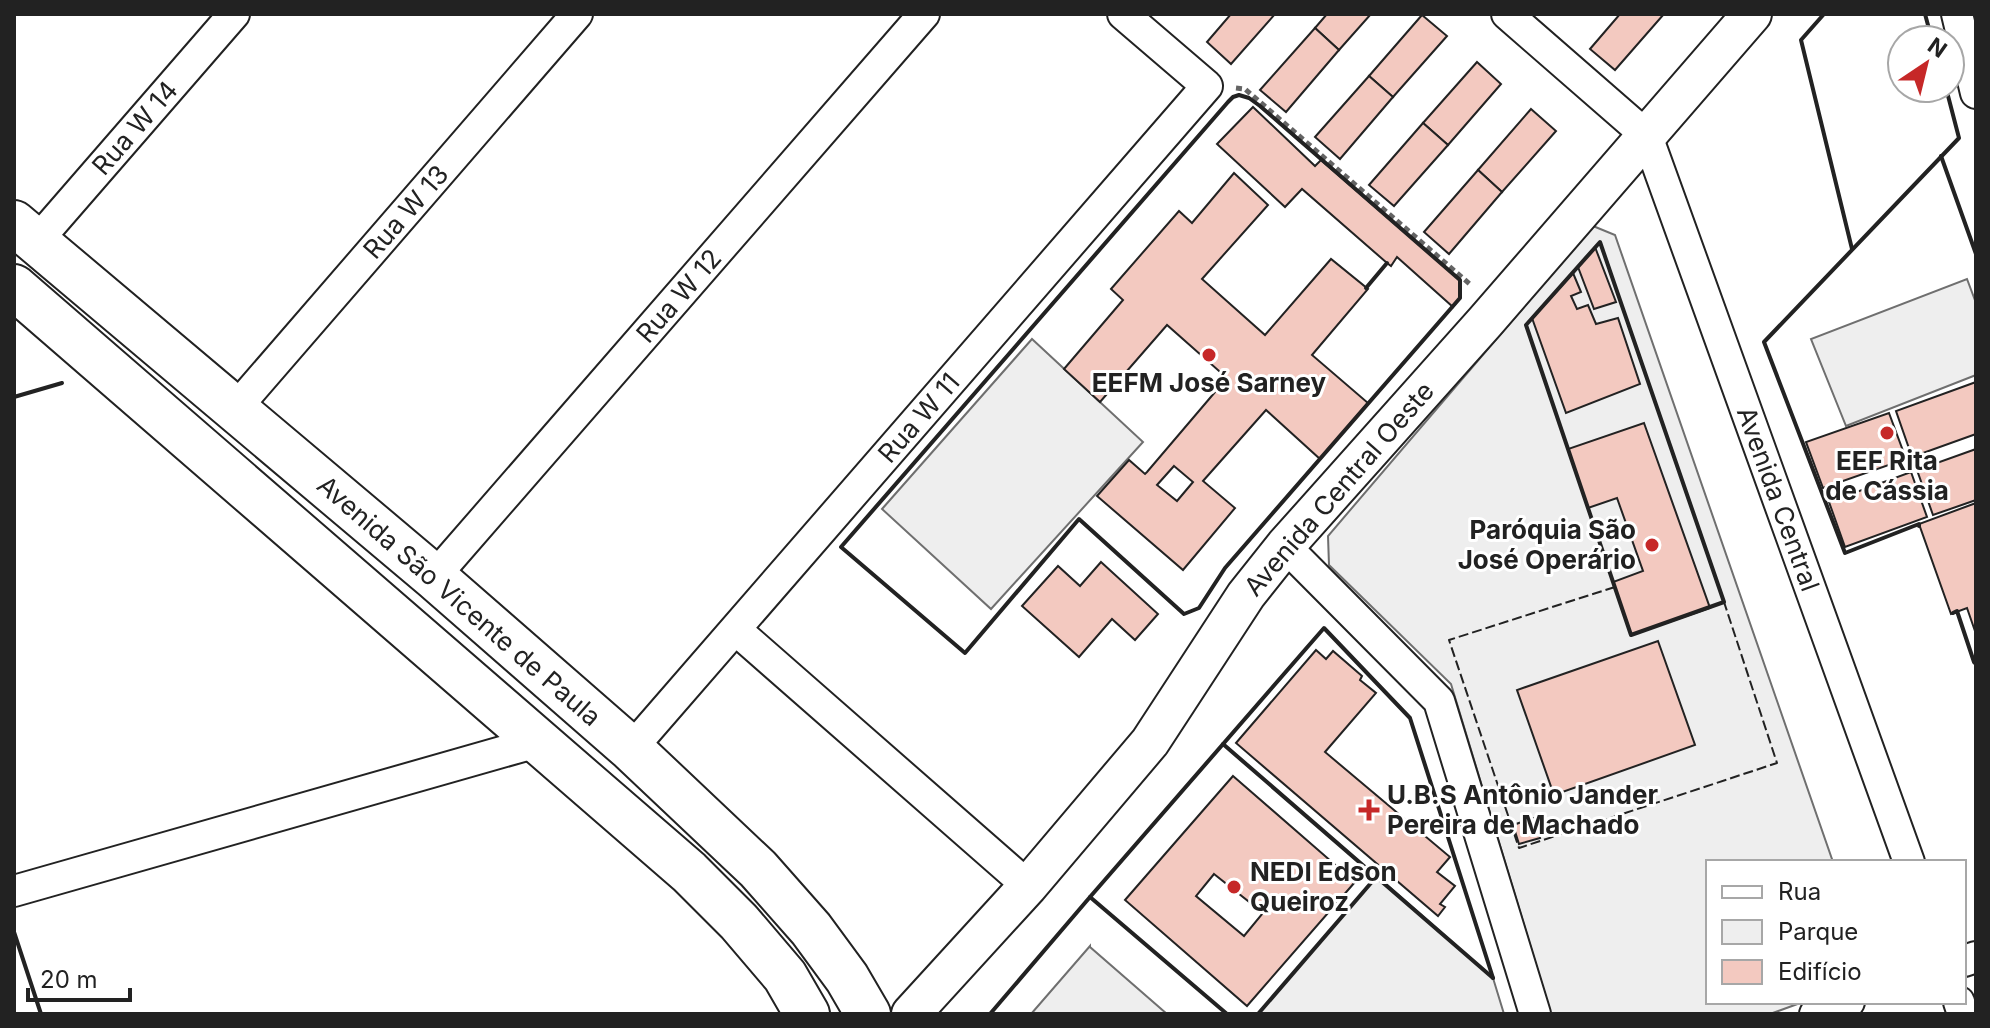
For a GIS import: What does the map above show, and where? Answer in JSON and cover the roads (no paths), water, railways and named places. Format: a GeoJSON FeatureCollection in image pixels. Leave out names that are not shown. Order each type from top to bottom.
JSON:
{"type":"FeatureCollection","features":[{"type":"Feature","properties":{"kind":"main road","name":"Avenida São Vicente de Paula"},"geometry":{"type":"LineString","coordinates":[[25,233],[434,577],[631,749],[758,869],[811,929],[847,978],[868,1014]]}},
{"type":"Feature","properties":{"kind":"main road","name":"Avenida São Vicente de Paula"},"geometry":{"type":"LineString","coordinates":[[14,287],[689,872],[739,922],[785,976],[807,1014]]}},
{"type":"Feature","properties":{"kind":"street","name":"Rua W 14"},"geometry":{"type":"LineString","coordinates":[[25,233],[234,14]]}},
{"type":"Feature","properties":{"kind":"street","name":"Rua W 13"},"geometry":{"type":"LineString","coordinates":[[235,409],[577,14]]}},
{"type":"Feature","properties":{"kind":"street","name":"Rua W 12"},"geometry":{"type":"LineString","coordinates":[[434,577],[924,14]]}},
{"type":"Feature","properties":{"kind":"street","name":"Rua W 11"},"geometry":{"type":"LineString","coordinates":[[631,749],[1207,86],[1123,14]]}},
{"type":"Feature","properties":{"kind":"street"},"geometry":{"type":"LineString","coordinates":[[1507,14],[1647,136]]}},
{"type":"Feature","properties":{"kind":"street","name":"Avenida Central Oeste"},"geometry":{"type":"LineString","coordinates":[[911,1014],[1028,886],[1150,742],[1246,595],[1285,546],[1752,14]]}},
{"type":"Feature","properties":{"kind":"street"},"geometry":{"type":"LineString","coordinates":[[1957,14],[1976,93]]}},
{"type":"Feature","properties":{"kind":"street","name":"Avenida Central"},"geometry":{"type":"LineString","coordinates":[[1647,136],[1908,860]]}},
{"type":"Feature","properties":{"kind":"street"},"geometry":{"type":"LineString","coordinates":[[1285,546],[1439,701],[1535,1014]]}},
{"type":"Feature","properties":{"kind":"street"},"geometry":{"type":"LineString","coordinates":[[736,630],[1028,886]]}},
{"type":"Feature","properties":{"kind":"street"},"geometry":{"type":"LineString","coordinates":[[14,891],[537,742]]}},
{"type":"Feature","properties":{"kind":"street"},"geometry":{"type":"LineString","coordinates":[[1815,1014],[1843,1004]]}},
{"type":"Feature","properties":{"kind":"place","name":"EEFM José Sarney"},"geometry":{"type":"Point","coordinates":[1209,355]}},
{"type":"Feature","properties":{"kind":"place","name":"EEF Rita de Cássia"},"geometry":{"type":"Point","coordinates":[1887,433]}},
{"type":"Feature","properties":{"kind":"place","name":"Paróquia São José Operário"},"geometry":{"type":"Point","coordinates":[1652,545]}},
{"type":"Feature","properties":{"kind":"place","name":"U.B.S Antônio Jander Pereira de Machado"},"geometry":{"type":"Point","coordinates":[1369,810]}},
{"type":"Feature","properties":{"kind":"place","name":"NEDI Edson Queiroz"},"geometry":{"type":"Point","coordinates":[1234,887]}}]}
